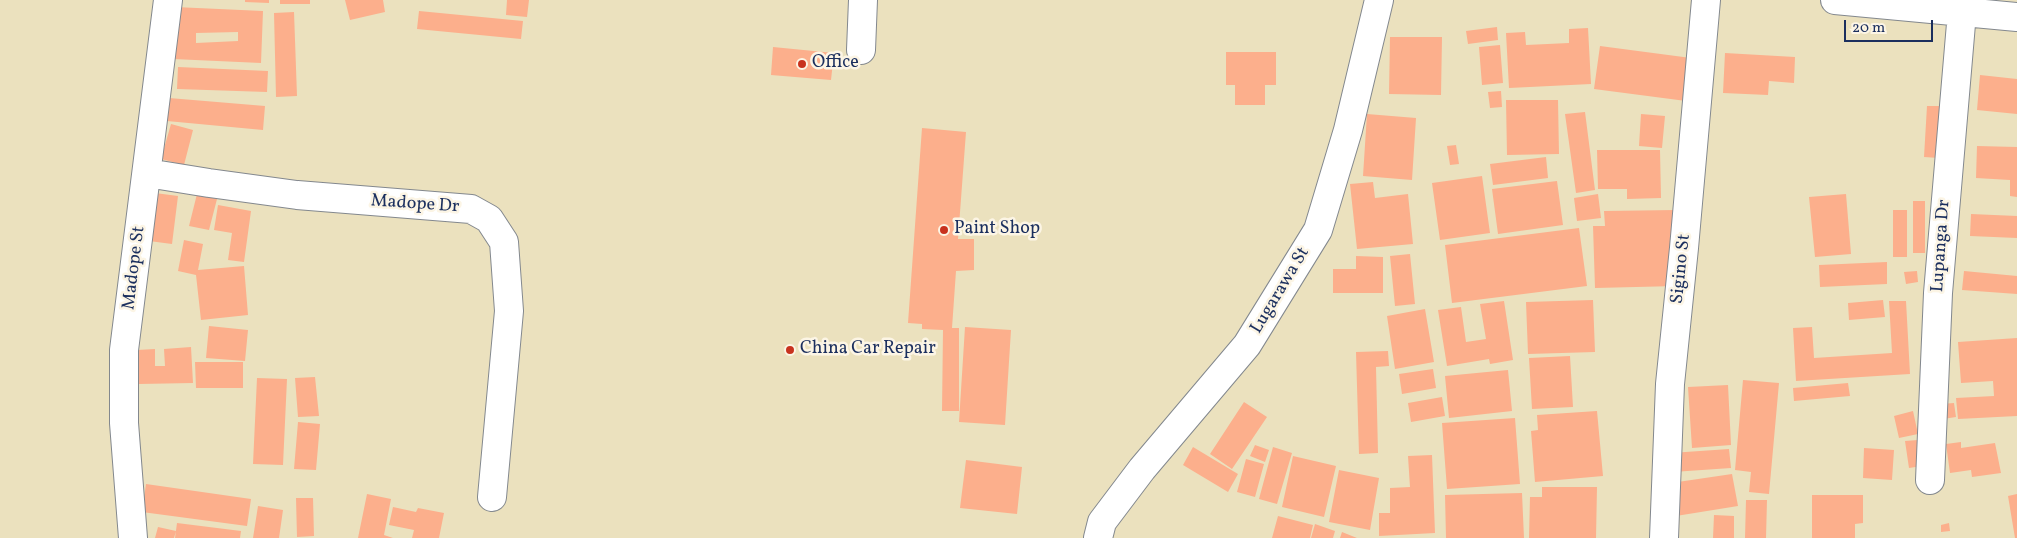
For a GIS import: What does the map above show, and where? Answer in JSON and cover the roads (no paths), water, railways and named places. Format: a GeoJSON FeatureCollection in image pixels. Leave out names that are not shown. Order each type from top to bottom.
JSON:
{"type":"FeatureCollection","features":[{"type":"Feature","properties":{"kind":"street","name":"Madope St"},"geometry":{"type":"LineString","coordinates":[[133,538],[124,423],[124,350],[168,0]]}},
{"type":"Feature","properties":{"kind":"street"},"geometry":{"type":"LineString","coordinates":[[861,50],[863,0]]}},
{"type":"Feature","properties":{"kind":"street","name":"Lugarawa St"},"geometry":{"type":"LineString","coordinates":[[1098,538],[1102,522],[1142,469],[1247,345],[1318,230],[1348,130],[1379,0]]}},
{"type":"Feature","properties":{"kind":"street","name":"Sigino St"},"geometry":{"type":"LineString","coordinates":[[1664,538],[1670,384],[1706,0]]}},
{"type":"Feature","properties":{"kind":"street"},"geometry":{"type":"LineString","coordinates":[[1835,0],[2017,17]]}},
{"type":"Feature","properties":{"kind":"street","name":"Lupanga Dr"},"geometry":{"type":"LineString","coordinates":[[1930,480],[1938,293],[1962,12]]}},
{"type":"Feature","properties":{"kind":"street","name":"Madope Dr"},"geometry":{"type":"LineString","coordinates":[[147,173],[297,195],[471,209],[489,219],[504,242],[509,311],[492,497]]}},
{"type":"Feature","properties":{"kind":"place","name":"Office"},"geometry":{"type":"Point","coordinates":[802,64]}},
{"type":"Feature","properties":{"kind":"place","name":"Paint Shop"},"geometry":{"type":"Point","coordinates":[944,230]}},
{"type":"Feature","properties":{"kind":"place","name":"China Car Repair"},"geometry":{"type":"Point","coordinates":[790,350]}}]}
